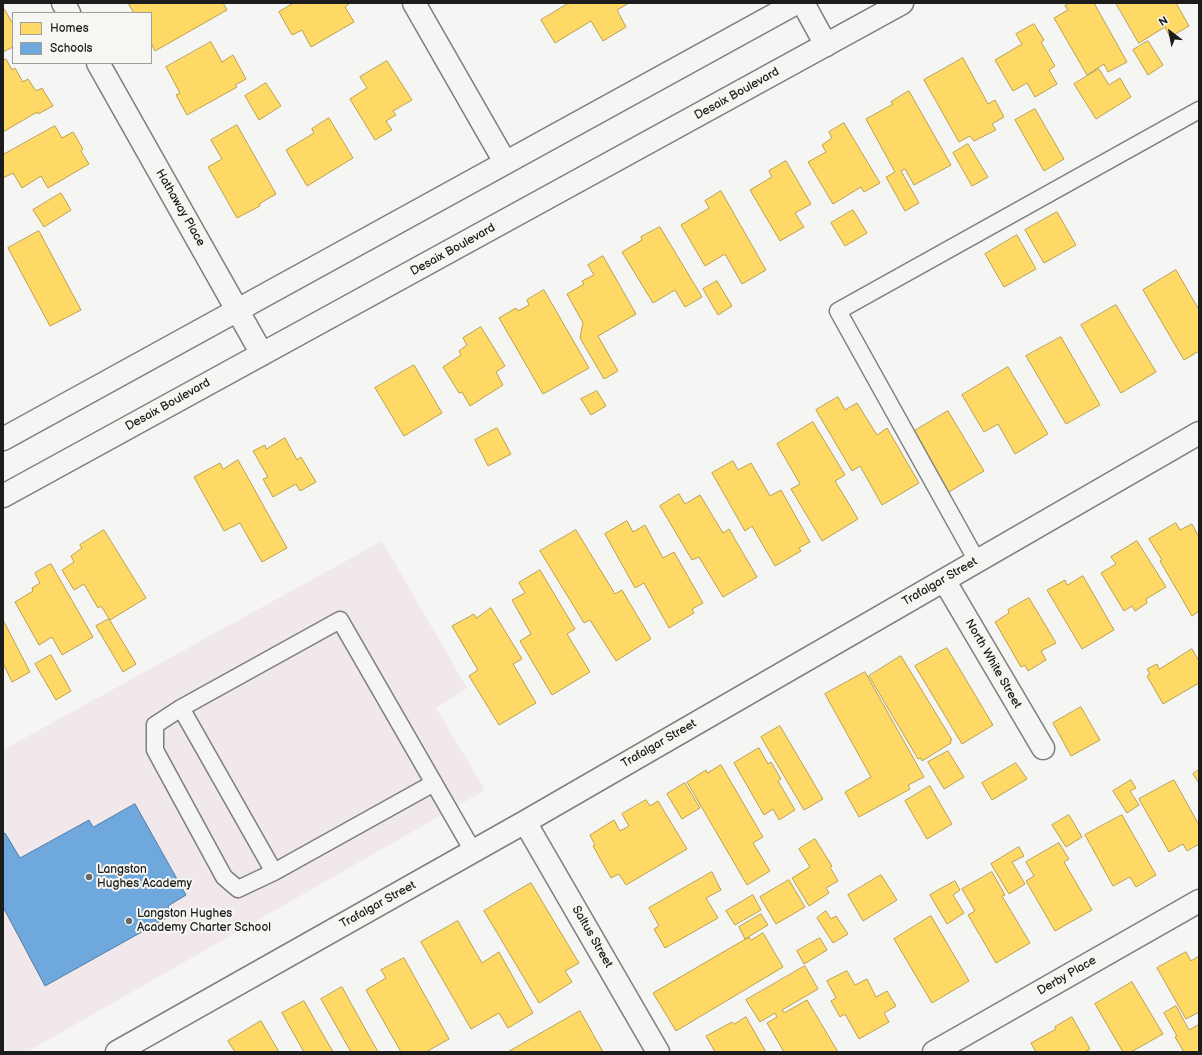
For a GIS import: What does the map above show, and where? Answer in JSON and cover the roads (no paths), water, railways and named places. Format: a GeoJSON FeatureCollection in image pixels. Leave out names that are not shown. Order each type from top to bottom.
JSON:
{"type":"FeatureCollection","features":[{"type":"Feature","properties":{"kind":"street"},"geometry":{"type":"LineString","coordinates":[[63,3],[68,12]]}},
{"type":"Feature","properties":{"kind":"street"},"geometry":{"type":"LineString","coordinates":[[414,3],[505,162]]}},
{"type":"Feature","properties":{"kind":"street"},"geometry":{"type":"LineString","coordinates":[[3,439],[796,3]]}},
{"type":"Feature","properties":{"kind":"street"},"geometry":{"type":"LineString","coordinates":[[803,3],[826,45]]}},
{"type":"Feature","properties":{"kind":"street","name":"Desaix Boulevard"},"geometry":{"type":"LineString","coordinates":[[3,496],[902,3]]}},
{"type":"Feature","properties":{"kind":"street","name":"Hathaway Place"},"geometry":{"type":"LineString","coordinates":[[99,64],[262,354]]}},
{"type":"Feature","properties":{"kind":"street","name":"Trafalgar Street"},"geometry":{"type":"LineString","coordinates":[[118,1052],[525,822],[1199,433]]}},
{"type":"Feature","properties":{"kind":"street","name":"North White Street"},"geometry":{"type":"LineString","coordinates":[[944,580],[1043,748]]}},
{"type":"Feature","properties":{"kind":"street","name":"Saltus Street"},"geometry":{"type":"LineString","coordinates":[[525,822],[658,1052]]}},
{"type":"Feature","properties":{"kind":"street","name":"Derby Place"},"geometry":{"type":"LineString","coordinates":[[934,1052],[1199,901]]}},
{"type":"Feature","properties":{"kind":"lane"},"geometry":{"type":"LineString","coordinates":[[977,561],[838,311],[1199,110]]}},
{"type":"Feature","properties":{"kind":"lane"},"geometry":{"type":"LineString","coordinates":[[434,783],[274,872],[238,889],[224,877],[155,750],[155,725],[182,708],[340,620],[434,783],[473,851]]}},
{"type":"Feature","properties":{"kind":"lane"},"geometry":{"type":"LineString","coordinates":[[182,708],[274,872]]}},
{"type":"Feature","properties":{"kind":"place","name":"Langston Hughes Academy"},"geometry":{"type":"Point","coordinates":[89,877]}},
{"type":"Feature","properties":{"kind":"place","name":"Langston Hughes Academy Charter School"},"geometry":{"type":"Point","coordinates":[129,921]}}]}
